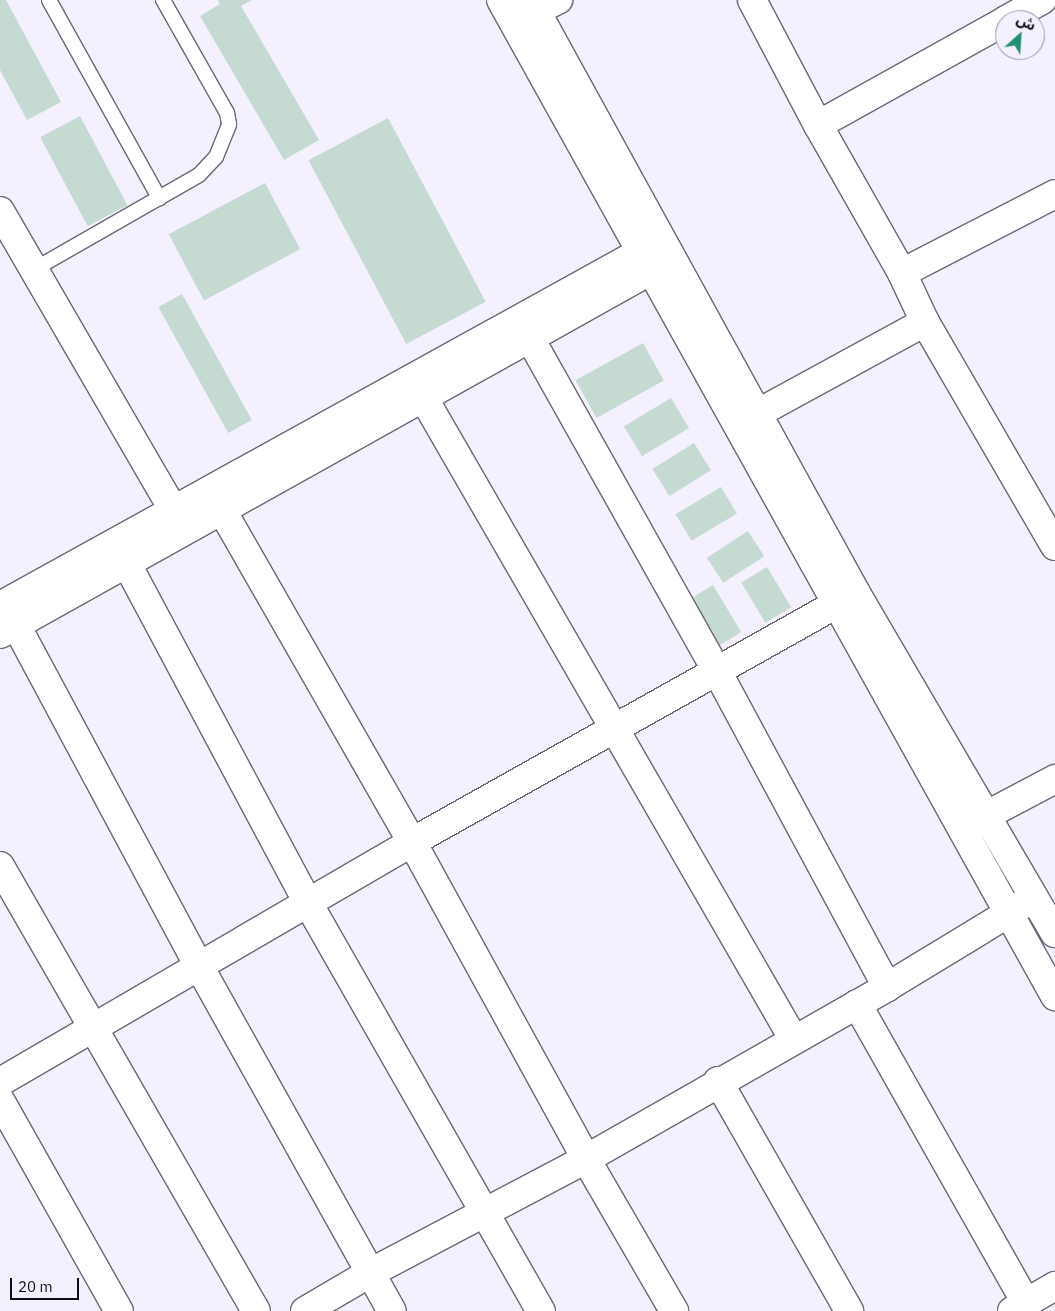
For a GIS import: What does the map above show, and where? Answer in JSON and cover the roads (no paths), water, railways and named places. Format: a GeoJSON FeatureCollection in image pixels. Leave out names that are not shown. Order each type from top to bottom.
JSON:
{"type":"FeatureCollection","features":[{"type":"Feature","properties":{"kind":"street"},"geometry":{"type":"LineString","coordinates":[[501,0],[656,256],[846,599],[973,821],[1008,912],[1055,996]]}},
{"type":"Feature","properties":{"kind":"street"},"geometry":{"type":"LineString","coordinates":[[752,0],[818,125],[902,273],[925,322],[1055,546]]}},
{"type":"Feature","properties":{"kind":"street"},"geometry":{"type":"LineString","coordinates":[[1024,10],[1042,0]]}},
{"type":"Feature","properties":{"kind":"street"},"geometry":{"type":"LineString","coordinates":[[541,4],[656,256],[760,412],[846,599]]}},
{"type":"Feature","properties":{"kind":"street"},"geometry":{"type":"LineString","coordinates":[[818,125],[995,26]]}},
{"type":"Feature","properties":{"kind":"street"},"geometry":{"type":"LineString","coordinates":[[902,273],[1055,194]]}},
{"type":"Feature","properties":{"kind":"street"},"geometry":{"type":"LineString","coordinates":[[0,211],[173,510]]}},
{"type":"Feature","properties":{"kind":"street"},"geometry":{"type":"LineString","coordinates":[[5,622],[127,564],[223,512],[423,397],[531,340],[656,256]]}},
{"type":"Feature","properties":{"kind":"street"},"geometry":{"type":"LineString","coordinates":[[5,622],[173,510],[213,491],[656,256]]}},
{"type":"Feature","properties":{"kind":"street"},"geometry":{"type":"LineString","coordinates":[[760,412],[925,322]]}},
{"type":"Feature","properties":{"kind":"street"},"geometry":{"type":"LineString","coordinates":[[531,340],[718,673],[887,987]]}},
{"type":"Feature","properties":{"kind":"street"},"geometry":{"type":"LineString","coordinates":[[423,397],[617,729],[793,1038]]}},
{"type":"Feature","properties":{"kind":"street"},"geometry":{"type":"LineString","coordinates":[[223,512],[412,842],[586,1159],[674,1311]]}},
{"type":"Feature","properties":{"kind":"street"},"geometry":{"type":"LineString","coordinates":[[127,564],[308,903],[486,1211],[541,1311]]}},
{"type":"Feature","properties":{"kind":"street"},"geometry":{"type":"LineString","coordinates":[[0,1082],[93,1026],[412,842],[718,673],[846,599]]}},
{"type":"Feature","properties":{"kind":"street"},"geometry":{"type":"LineString","coordinates":[[5,622],[392,1311]]}},
{"type":"Feature","properties":{"kind":"street"},"geometry":{"type":"LineString","coordinates":[[973,821],[1055,779]]}},
{"type":"Feature","properties":{"kind":"street"},"geometry":{"type":"LineString","coordinates":[[973,821],[1034,897],[1055,933]]}},
{"type":"Feature","properties":{"kind":"street"},"geometry":{"type":"LineString","coordinates":[[0,866],[256,1311]]}},
{"type":"Feature","properties":{"kind":"street"},"geometry":{"type":"LineString","coordinates":[[305,1311],[370,1272],[586,1159],[793,1038],[887,987],[1034,897]]}},
{"type":"Feature","properties":{"kind":"street"},"geometry":{"type":"LineString","coordinates":[[857,1004],[1019,1307],[1055,1286]]}},
{"type":"Feature","properties":{"kind":"street"},"geometry":{"type":"LineString","coordinates":[[718,1081],[849,1311]]}},
{"type":"Feature","properties":{"kind":"street"},"geometry":{"type":"LineString","coordinates":[[0,1100],[119,1311]]}},
{"type":"Feature","properties":{"kind":"lane"},"geometry":{"type":"LineString","coordinates":[[49,0],[159,198]]}},
{"type":"Feature","properties":{"kind":"lane"},"geometry":{"type":"LineString","coordinates":[[33,270],[159,198],[208,168],[216,158],[228,124],[227,113],[163,0]]}}]}
